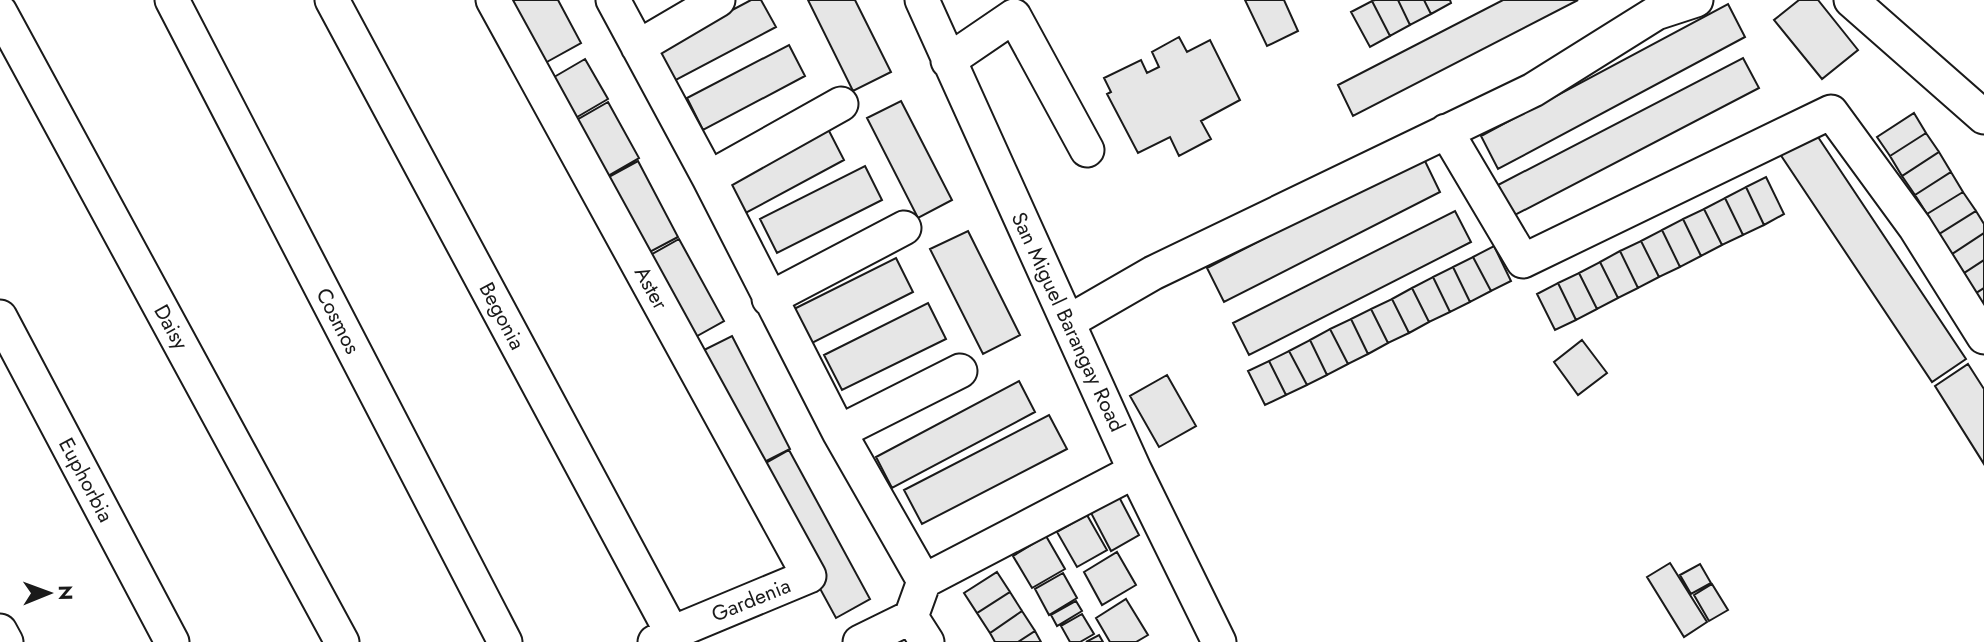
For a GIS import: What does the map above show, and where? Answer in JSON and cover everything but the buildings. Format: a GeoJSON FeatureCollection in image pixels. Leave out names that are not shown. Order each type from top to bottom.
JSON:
{"type":"FeatureCollection","features":[{"type":"Feature","properties":{"kind":"street","name":"Cosmos"},"geometry":{"type":"LineString","coordinates":[[172,0],[505,642]]}},
{"type":"Feature","properties":{"kind":"street","name":"Begonia"},"geometry":{"type":"LineString","coordinates":[[332,0],[663,637]]}},
{"type":"Feature","properties":{"kind":"street","name":"Aster"},"geometry":{"type":"LineString","coordinates":[[493,0],[809,576]]}},
{"type":"Feature","properties":{"kind":"street"},"geometry":{"type":"LineString","coordinates":[[612,0],[709,178],[839,432],[924,580],[919,629],[860,642]]}},
{"type":"Feature","properties":{"kind":"street"},"geometry":{"type":"LineString","coordinates":[[638,47],[718,0]]}},
{"type":"Feature","properties":{"kind":"street","name":"San Miguel Barangay Road"},"geometry":{"type":"LineString","coordinates":[[922,0],[947,61],[1135,471],[1219,642]]}},
{"type":"Feature","properties":{"kind":"street"},"geometry":{"type":"LineString","coordinates":[[1068,322],[1153,273],[1533,90],[1653,7],[1696,0]]}},
{"type":"Feature","properties":{"kind":"street"},"geometry":{"type":"LineString","coordinates":[[1851,0],[1984,117]]}},
{"type":"Feature","properties":{"kind":"street"},"geometry":{"type":"LineString","coordinates":[[947,61],[1010,8],[1087,150]]}},
{"type":"Feature","properties":{"kind":"street","name":"Daisy"},"geometry":{"type":"LineString","coordinates":[[0,12],[342,642]]}},
{"type":"Feature","properties":{"kind":"street"},"geometry":{"type":"LineString","coordinates":[[709,178],[841,104]]}},
{"type":"Feature","properties":{"kind":"street"},"geometry":{"type":"LineString","coordinates":[[1446,131],[1523,261],[1832,112],[1915,227],[1984,337]]}},
{"type":"Feature","properties":{"kind":"street"},"geometry":{"type":"LineString","coordinates":[[769,299],[904,228]]}},
{"type":"Feature","properties":{"kind":"street","name":"Euphorbia"},"geometry":{"type":"LineString","coordinates":[[0,317],[172,642]]}},
{"type":"Feature","properties":{"kind":"street"},"geometry":{"type":"LineString","coordinates":[[839,432],[960,371]]}},
{"type":"Feature","properties":{"kind":"street"},"geometry":{"type":"LineString","coordinates":[[924,580],[1135,471]]}},
{"type":"Feature","properties":{"kind":"street","name":"Gardenia"},"geometry":{"type":"LineString","coordinates":[[663,637],[809,576]]}},
{"type":"Feature","properties":{"kind":"street"},"geometry":{"type":"LineString","coordinates":[[0,631],[6,642]]}}]}
